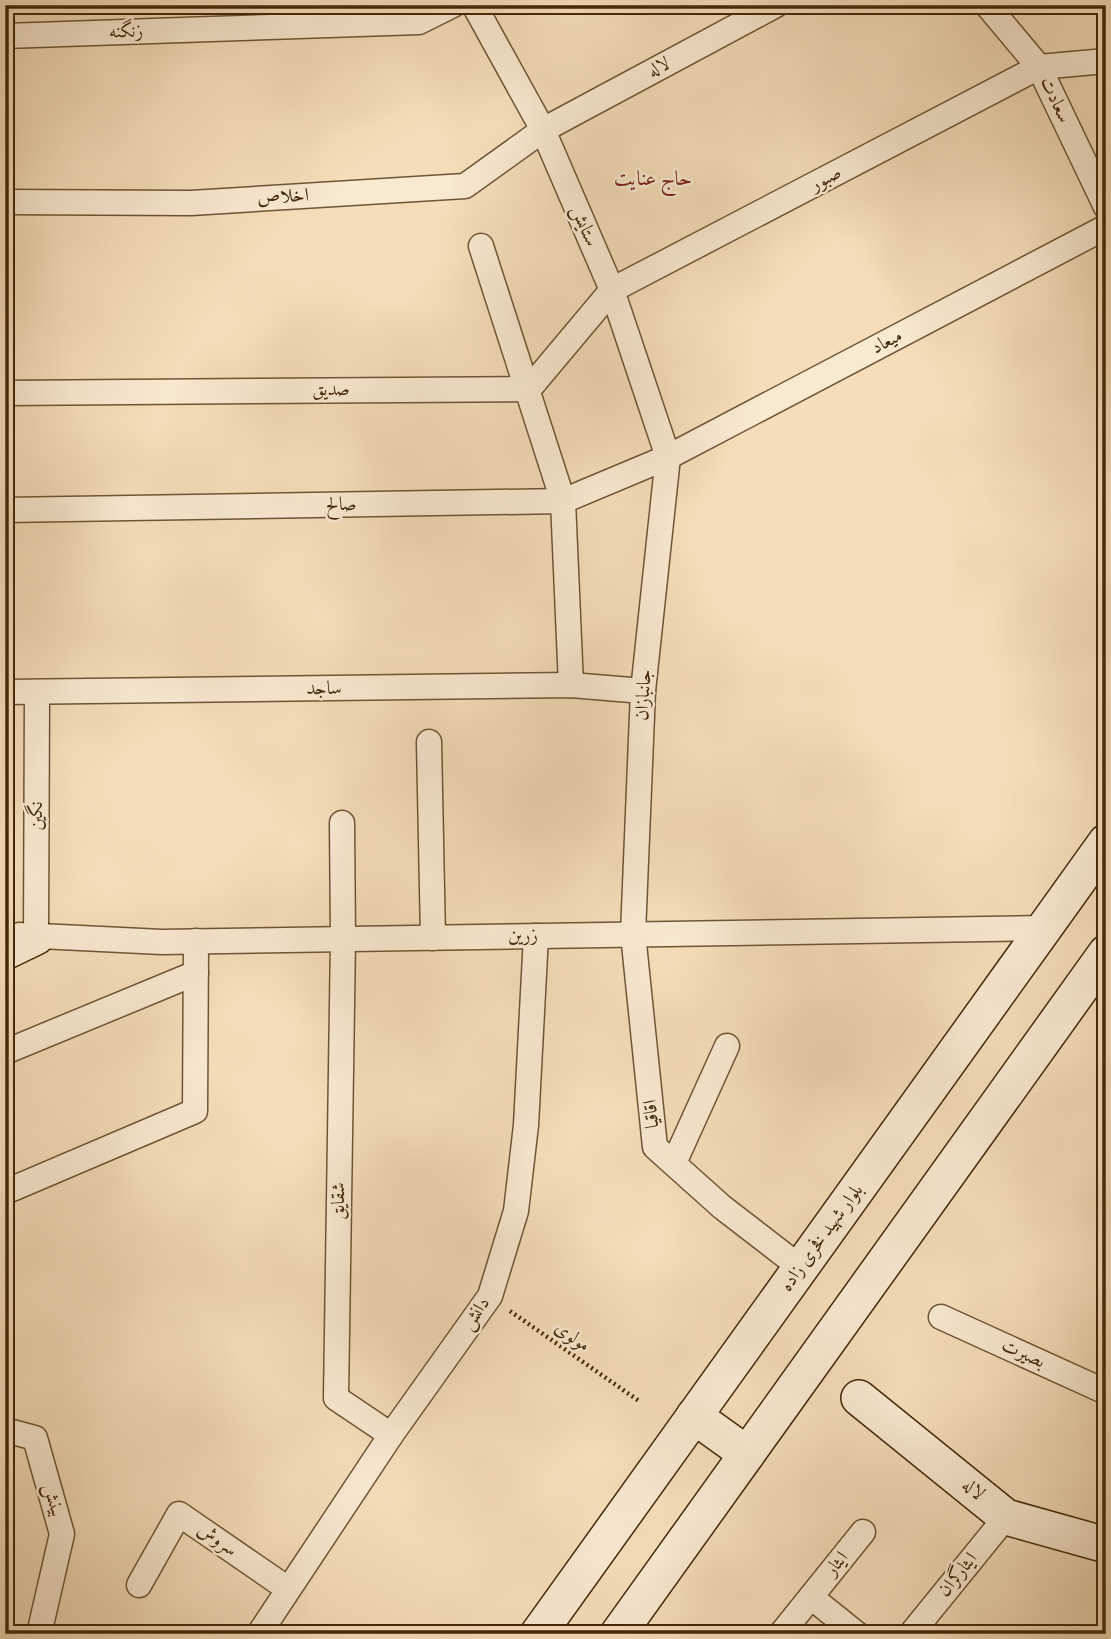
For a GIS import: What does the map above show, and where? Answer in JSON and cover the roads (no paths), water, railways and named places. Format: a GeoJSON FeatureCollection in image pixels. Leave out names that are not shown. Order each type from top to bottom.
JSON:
{"type":"FeatureCollection","features":[{"type":"Feature","properties":{"kind":"main road","name":"بلوار شهید فخری زاده"},"geometry":{"type":"LineString","coordinates":[[538,1634],[1106,842]]}},
{"type":"Feature","properties":{"kind":"main road","name":"زرین"},"geometry":{"type":"LineString","coordinates":[[5,952],[21,936]]}},
{"type":"Feature","properties":{"kind":"main road"},"geometry":{"type":"LineString","coordinates":[[618,1634],[1106,953]]}},
{"type":"Feature","properties":{"kind":"main road","name":"لاله"},"geometry":{"type":"LineString","coordinates":[[859,1398],[1006,1517],[1106,1545]]}},
{"type":"Feature","properties":{"kind":"main road"},"geometry":{"type":"LineString","coordinates":[[694,1416],[747,1454]]}},
{"type":"Feature","properties":{"kind":"street","name":"زنگنه"},"geometry":{"type":"LineString","coordinates":[[5,36],[419,22],[453,5]]}},
{"type":"Feature","properties":{"kind":"street","name":"ستایش"},"geometry":{"type":"LineString","coordinates":[[474,5],[543,130],[612,290],[668,457]]}},
{"type":"Feature","properties":{"kind":"street","name":"لاله"},"geometry":{"type":"LineString","coordinates":[[543,130],[776,5]]}},
{"type":"Feature","properties":{"kind":"street","name":"سعادت"},"geometry":{"type":"LineString","coordinates":[[987,5],[1039,67],[1106,207]]}},
{"type":"Feature","properties":{"kind":"street"},"geometry":{"type":"LineString","coordinates":[[1039,67],[1106,61]]}},
{"type":"Feature","properties":{"kind":"street","name":"صبور"},"geometry":{"type":"LineString","coordinates":[[612,290],[1039,67]]}},
{"type":"Feature","properties":{"kind":"street","name":"اخلاص"},"geometry":{"type":"LineString","coordinates":[[5,202],[191,203],[465,186],[543,130]]}},
{"type":"Feature","properties":{"kind":"street","name":"میعاد"},"geometry":{"type":"LineString","coordinates":[[668,457],[1106,227]]}},
{"type":"Feature","properties":{"kind":"street"},"geometry":{"type":"LineString","coordinates":[[481,246],[563,501],[571,685]]}},
{"type":"Feature","properties":{"kind":"street"},"geometry":{"type":"LineString","coordinates":[[529,389],[612,290]]}},
{"type":"Feature","properties":{"kind":"street","name":"صدیق"},"geometry":{"type":"LineString","coordinates":[[5,393],[529,389]]}},
{"type":"Feature","properties":{"kind":"street","name":"صالح"},"geometry":{"type":"LineString","coordinates":[[5,510],[563,501],[668,457]]}},
{"type":"Feature","properties":{"kind":"street","name":"جانبازان"},"geometry":{"type":"LineString","coordinates":[[633,934],[643,691],[668,457]]}},
{"type":"Feature","properties":{"kind":"street","name":"ساجد"},"geometry":{"type":"LineString","coordinates":[[5,692],[37,694],[571,685],[643,691]]}},
{"type":"Feature","properties":{"kind":"street","name":"نگین"},"geometry":{"type":"LineString","coordinates":[[21,936],[37,694]]}},
{"type":"Feature","properties":{"kind":"street"},"geometry":{"type":"LineString","coordinates":[[429,742],[433,938]]}},
{"type":"Feature","properties":{"kind":"street"},"geometry":{"type":"LineString","coordinates":[[342,823],[343,939]]}},
{"type":"Feature","properties":{"kind":"street","name":"زرین"},"geometry":{"type":"LineString","coordinates":[[21,936],[197,941],[1044,929]]}},
{"type":"Feature","properties":{"kind":"street","name":"اقاقیا"},"geometry":{"type":"LineString","coordinates":[[633,934],[655,1147],[722,1207],[800,1268]]}},
{"type":"Feature","properties":{"kind":"street","name":"دانش"},"geometry":{"type":"LineString","coordinates":[[259,1634],[391,1435],[490,1296],[516,1211],[526,1125],[536,936]]}},
{"type":"Feature","properties":{"kind":"street","name":"شقایق"},"geometry":{"type":"LineString","coordinates":[[343,939],[336,1398],[391,1435]]}},
{"type":"Feature","properties":{"kind":"street"},"geometry":{"type":"LineString","coordinates":[[5,1192],[195,1111],[197,941]]}},
{"type":"Feature","properties":{"kind":"street"},"geometry":{"type":"LineString","coordinates":[[5,1052],[196,973]]}},
{"type":"Feature","properties":{"kind":"street"},"geometry":{"type":"LineString","coordinates":[[674,1164],[727,1046]]}},
{"type":"Feature","properties":{"kind":"street","name":"بصیرت"},"geometry":{"type":"LineString","coordinates":[[941,1317],[1106,1392]]}},
{"type":"Feature","properties":{"kind":"street","name":"بینش"},"geometry":{"type":"LineString","coordinates":[[5,1430],[34,1438],[62,1534],[39,1634]]}},
{"type":"Feature","properties":{"kind":"street","name":"سروش"},"geometry":{"type":"LineString","coordinates":[[139,1585],[179,1514],[288,1589]]}},
{"type":"Feature","properties":{"kind":"street","name":"ایثارگران"},"geometry":{"type":"LineString","coordinates":[[911,1634],[1006,1517]]}},
{"type":"Feature","properties":{"kind":"street","name":"ایثار"},"geometry":{"type":"LineString","coordinates":[[781,1634],[863,1532]]}},
{"type":"Feature","properties":{"kind":"street"},"geometry":{"type":"LineString","coordinates":[[811,1597],[857,1634]]}},
{"type":"Feature","properties":{"kind":"district","name":"حاج عنایت"},"geometry":{"type":"Point","coordinates":[653,179]}}]}
